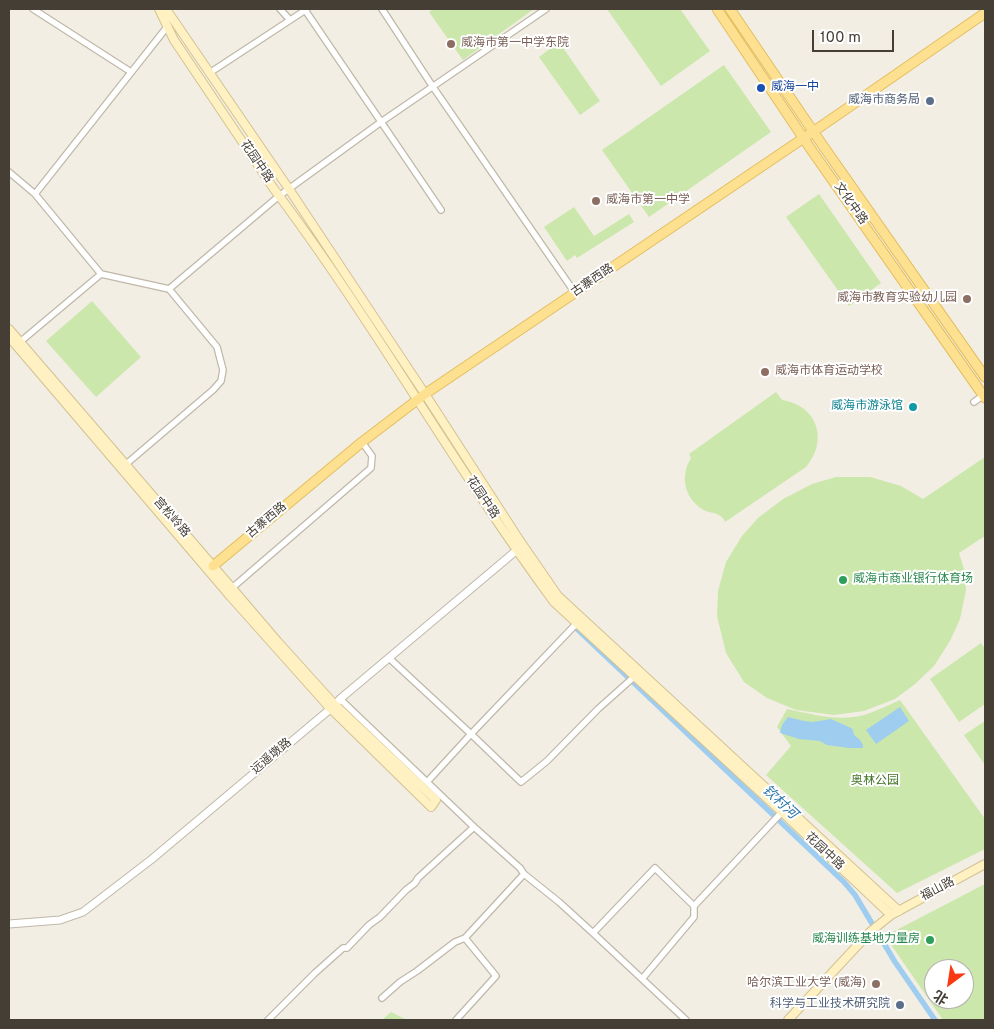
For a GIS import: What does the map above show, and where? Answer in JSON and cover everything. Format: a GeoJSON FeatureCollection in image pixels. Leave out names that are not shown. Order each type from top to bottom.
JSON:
{"type":"FeatureCollection","features":[{"type":"Feature","properties":{"kind":"main road","name":"花园中路"},"geometry":{"type":"LineString","coordinates":[[159,9],[174,40],[279,196],[421,397],[518,550],[554,602],[632,678],[891,915]]}},
{"type":"Feature","properties":{"kind":"main road"},"geometry":{"type":"LineString","coordinates":[[166,9],[289,189],[421,397],[558,596],[899,911]]}},
{"type":"Feature","properties":{"kind":"main road","name":"文化中路"},"geometry":{"type":"LineString","coordinates":[[717,9],[804,138],[985,396]]}},
{"type":"Feature","properties":{"kind":"main road","name":"文化中路"},"geometry":{"type":"LineString","coordinates":[[730,9],[985,377]]}},
{"type":"Feature","properties":{"kind":"main road","name":"古寨西路"},"geometry":{"type":"LineString","coordinates":[[213,566],[362,442],[421,397],[814,132],[985,13]]}},
{"type":"Feature","properties":{"kind":"main road","name":"宫松岭路"},"geometry":{"type":"LineString","coordinates":[[9,329],[278,642],[335,704]]}},
{"type":"Feature","properties":{"kind":"main road"},"geometry":{"type":"LineString","coordinates":[[9,337],[230,596],[335,704],[431,807],[436,800],[335,704]]}},
{"type":"Feature","properties":{"kind":"main road","name":"福山路"},"geometry":{"type":"LineString","coordinates":[[788,1020],[870,932],[891,915],[985,864]]}},
{"type":"Feature","properties":{"kind":"street"},"geometry":{"type":"LineString","coordinates":[[33,9],[131,72]]}},
{"type":"Feature","properties":{"kind":"street"},"geometry":{"type":"LineString","coordinates":[[280,9],[290,20]]}},
{"type":"Feature","properties":{"kind":"street"},"geometry":{"type":"LineString","coordinates":[[214,70],[306,9],[441,210]]}},
{"type":"Feature","properties":{"kind":"street"},"geometry":{"type":"LineString","coordinates":[[382,9],[433,87],[575,293]]}},
{"type":"Feature","properties":{"kind":"street"},"geometry":{"type":"LineString","coordinates":[[169,289],[279,196],[382,122],[546,9]]}},
{"type":"Feature","properties":{"kind":"street"},"geometry":{"type":"LineString","coordinates":[[36,194],[168,27]]}},
{"type":"Feature","properties":{"kind":"street"},"geometry":{"type":"LineString","coordinates":[[9,172],[36,194],[101,274],[169,289],[217,347],[223,370],[221,381],[213,390],[125,465]]}},
{"type":"Feature","properties":{"kind":"street"},"geometry":{"type":"LineString","coordinates":[[20,342],[101,274]]}},
{"type":"Feature","properties":{"kind":"street"},"geometry":{"type":"LineString","coordinates":[[974,402],[985,396]]}},
{"type":"Feature","properties":{"kind":"street"},"geometry":{"type":"LineString","coordinates":[[232,588],[371,468],[372,456],[362,442]]}},
{"type":"Feature","properties":{"kind":"street","name":"远遥墩路"},"geometry":{"type":"LineString","coordinates":[[9,924],[60,920],[83,912],[152,859],[518,550]]}},
{"type":"Feature","properties":{"kind":"street"},"geometry":{"type":"LineString","coordinates":[[427,782],[577,623]]}},
{"type":"Feature","properties":{"kind":"street"},"geometry":{"type":"LineString","coordinates":[[389,658],[521,782],[547,761],[598,709],[632,678]]}},
{"type":"Feature","properties":{"kind":"street"},"geometry":{"type":"LineString","coordinates":[[335,704],[427,782],[520,868],[524,874],[559,902],[686,1020]]}},
{"type":"Feature","properties":{"kind":"street"},"geometry":{"type":"LineString","coordinates":[[642,979],[694,917],[694,906],[780,814]]}},
{"type":"Feature","properties":{"kind":"street"},"geometry":{"type":"LineString","coordinates":[[268,1020],[474,827]]}},
{"type":"Feature","properties":{"kind":"street"},"geometry":{"type":"LineString","coordinates":[[594,934],[655,868],[694,906]]}},
{"type":"Feature","properties":{"kind":"street"},"geometry":{"type":"LineString","coordinates":[[382,998],[400,982],[454,942],[465,938],[524,874]]}},
{"type":"Feature","properties":{"kind":"street"},"geometry":{"type":"LineString","coordinates":[[456,1020],[496,976],[465,938]]}},
{"type":"Feature","properties":{"kind":"green space"},"geometry":{"type":"Polygon","coordinates":[[[433,9],[534,9],[463,60],[429,12],[433,9]]]}},
{"type":"Feature","properties":{"kind":"green space"},"geometry":{"type":"Polygon","coordinates":[[[607,9],[680,9],[710,51],[661,86],[607,9]]]}},
{"type":"Feature","properties":{"kind":"green space"},"geometry":{"type":"Polygon","coordinates":[[[559,42],[600,101],[580,115],[539,57],[559,42]]]}},
{"type":"Feature","properties":{"kind":"green space"},"geometry":{"type":"Polygon","coordinates":[[[724,65],[771,132],[649,217],[602,150],[724,65]]]}},
{"type":"Feature","properties":{"kind":"green space"},"geometry":{"type":"Polygon","coordinates":[[[819,194],[881,283],[849,306],[786,217],[819,194]]]}},
{"type":"Feature","properties":{"kind":"green space"},"geometry":{"type":"Polygon","coordinates":[[[574,207],[594,236],[629,214],[634,222],[577,258],[575,255],[567,261],[544,227],[574,207]]]}},
{"type":"Feature","properties":{"kind":"green space"},"geometry":{"type":"Polygon","coordinates":[[[92,301],[141,357],[96,397],[46,341],[92,301]]]}},
{"type":"Feature","properties":{"kind":"green space"},"geometry":{"type":"Polygon","coordinates":[[[776,392],[782,400],[794,403],[811,416],[816,425],[818,435],[813,457],[806,467],[725,522],[718,515],[702,509],[691,498],[685,479],[691,458],[689,454],[776,392]]]}},
{"type":"Feature","properties":{"kind":"green space","name":"威海市商业银行体育场"},"geometry":{"type":"Polygon","coordinates":[[[985,457],[985,536],[959,553],[964,569],[966,590],[960,619],[950,641],[934,666],[915,684],[895,699],[864,711],[834,715],[796,710],[767,698],[744,682],[726,653],[717,616],[718,591],[726,562],[742,536],[758,518],[783,499],[812,484],[836,477],[870,477],[901,486],[923,499],[985,457]]]}},
{"type":"Feature","properties":{"kind":"green space"},"geometry":{"type":"Polygon","coordinates":[[[981,643],[985,649],[985,704],[959,722],[930,679],[981,643]]]}},
{"type":"Feature","properties":{"kind":"green space","name":"奥林公园"},"geometry":{"type":"Polygon","coordinates":[[[900,700],[985,819],[985,849],[897,893],[766,775],[791,746],[777,727],[787,709],[845,718],[864,715],[900,700]]]}},
{"type":"Feature","properties":{"kind":"green space"},"geometry":{"type":"Polygon","coordinates":[[[985,721],[985,765],[964,735],[985,721]]]}},
{"type":"Feature","properties":{"kind":"green space"},"geometry":{"type":"Polygon","coordinates":[[[985,884],[985,1020],[943,1020],[935,1009],[974,1009],[974,959],[924,959],[924,992],[885,936],[985,884]]]}},
{"type":"Feature","properties":{"kind":"green space"},"geometry":{"type":"Polygon","coordinates":[[[391,1012],[407,1020],[382,1020],[391,1012]]]}},
{"type":"Feature","properties":{"kind":"water"},"geometry":{"type":"Polygon","coordinates":[[[900,707],[909,721],[876,744],[866,730],[900,707]]]}},
{"type":"Feature","properties":{"kind":"water"},"geometry":{"type":"Polygon","coordinates":[[[788,717],[813,722],[831,719],[851,728],[854,735],[863,745],[863,748],[827,745],[820,741],[799,739],[780,733],[782,725],[788,717]]]}},
{"type":"Feature","properties":{"kind":"waterway","name":"钦村河"},"geometry":{"type":"LineString","coordinates":[[576,628],[844,882],[855,895],[895,962],[935,1020]]}},
{"type":"Feature","properties":{"kind":"place","name":"威海市第一中学东院"},"geometry":{"type":"Point","coordinates":[451,44]}},
{"type":"Feature","properties":{"kind":"place","name":"威海一中"},"geometry":{"type":"Point","coordinates":[761,88]}},
{"type":"Feature","properties":{"kind":"place","name":"威海市商务局"},"geometry":{"type":"Point","coordinates":[930,101]}},
{"type":"Feature","properties":{"kind":"place","name":"威海市第一中学"},"geometry":{"type":"Point","coordinates":[596,201]}},
{"type":"Feature","properties":{"kind":"place","name":"威海市教育实验幼儿园"},"geometry":{"type":"Point","coordinates":[967,299]}},
{"type":"Feature","properties":{"kind":"place","name":"威海市体育运动学校"},"geometry":{"type":"Point","coordinates":[765,372]}},
{"type":"Feature","properties":{"kind":"place","name":"威海市游泳馆"},"geometry":{"type":"Point","coordinates":[913,407]}},
{"type":"Feature","properties":{"kind":"place","name":"威海市商业银行体育场"},"geometry":{"type":"Point","coordinates":[843,580]}},
{"type":"Feature","properties":{"kind":"place","name":"威海训练基地力量房"},"geometry":{"type":"Point","coordinates":[930,940]}},
{"type":"Feature","properties":{"kind":"place","name":"哈尔滨工业大学 (威海)"},"geometry":{"type":"Point","coordinates":[876,984]}},
{"type":"Feature","properties":{"kind":"place","name":"科学与工业技术研究院"},"geometry":{"type":"Point","coordinates":[900,1005]}}]}
